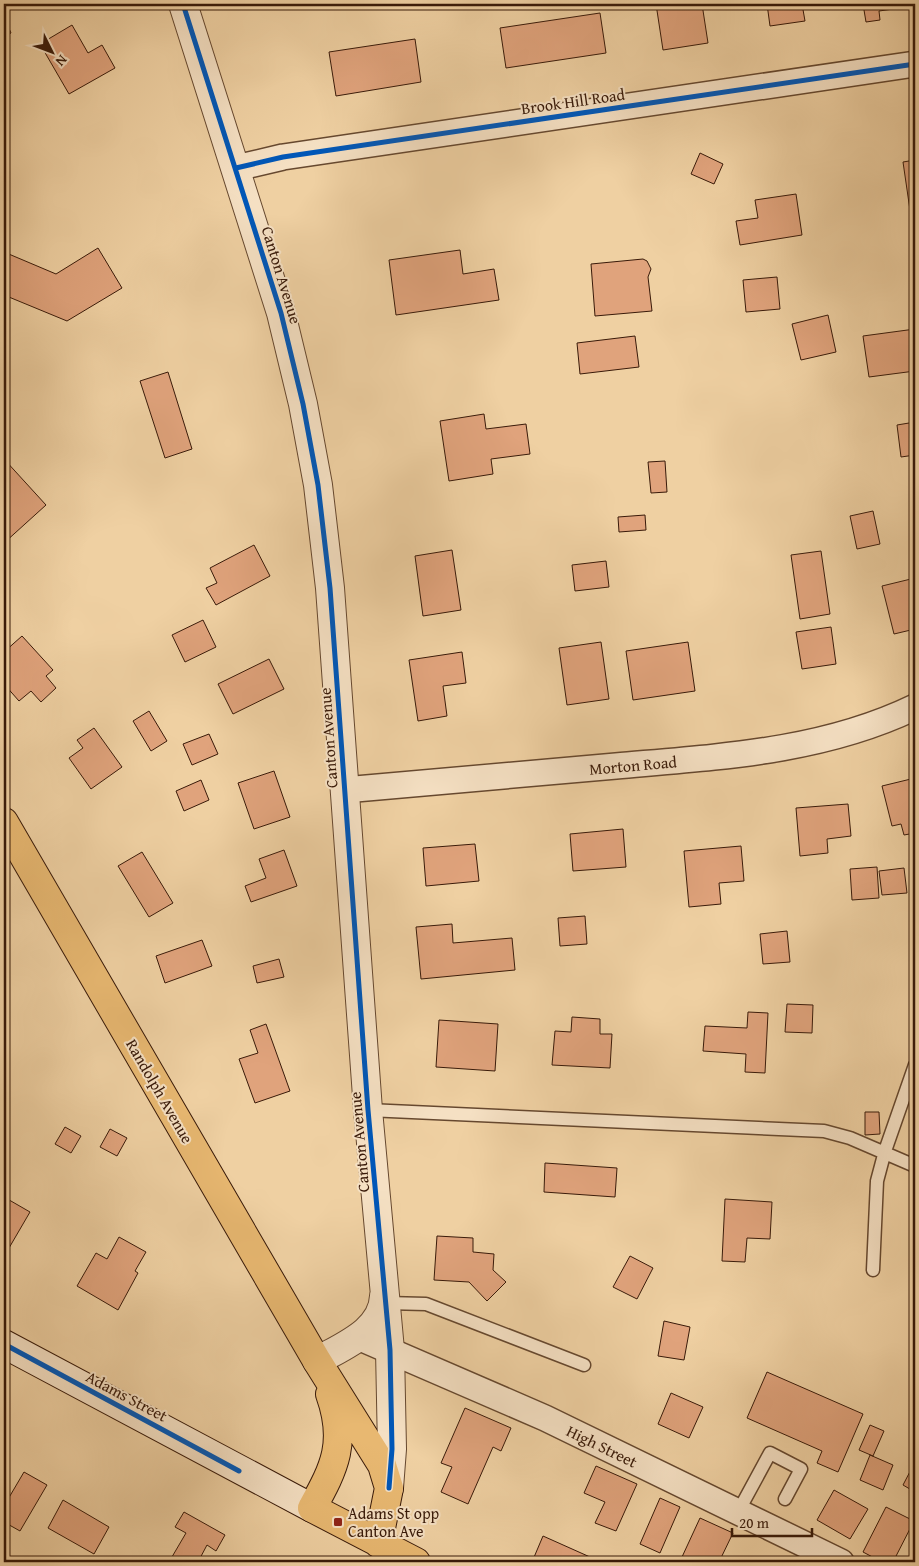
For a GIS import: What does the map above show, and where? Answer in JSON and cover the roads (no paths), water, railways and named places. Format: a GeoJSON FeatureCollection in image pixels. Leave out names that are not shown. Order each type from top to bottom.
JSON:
{"type":"FeatureCollection","features":[{"type":"Feature","properties":{"kind":"main road","name":"Randolph Avenue"},"geometry":{"type":"LineString","coordinates":[[4,822],[316,1360],[377,1454],[386,1476],[388,1488],[378,1543]]}},
{"type":"Feature","properties":{"kind":"main road","name":"Randolph Avenue"},"geometry":{"type":"LineString","coordinates":[[312,1508],[332,1470],[339,1443],[337,1418],[316,1360]]}},
{"type":"Feature","properties":{"kind":"main road","name":"Adams Street"},"geometry":{"type":"LineString","coordinates":[[312,1508],[416,1562]]}},
{"type":"Feature","properties":{"kind":"street","name":"Canton Avenue"},"geometry":{"type":"LineString","coordinates":[[183,4],[281,313],[315,465],[330,588],[368,1110],[390,1350],[392,1449],[388,1488]]}},
{"type":"Feature","properties":{"kind":"street","name":"Brook Hill Road"},"geometry":{"type":"LineString","coordinates":[[236,168],[283,156],[915,64]]}},
{"type":"Feature","properties":{"kind":"street","name":"Morton Road"},"geometry":{"type":"LineString","coordinates":[[344,790],[755,754],[822,740],[876,724],[915,707]]}},
{"type":"Feature","properties":{"kind":"street","name":"Canton Avenue"},"geometry":{"type":"LineString","coordinates":[[316,1360],[368,1330],[381,1311],[385,1295]]}},
{"type":"Feature","properties":{"kind":"street","name":"High Street"},"geometry":{"type":"LineString","coordinates":[[358,1337],[545,1418],[841,1562]]}},
{"type":"Feature","properties":{"kind":"street","name":"Adams Street"},"geometry":{"type":"LineString","coordinates":[[4,1344],[312,1508]]}},
{"type":"Feature","properties":{"kind":"lane"},"geometry":{"type":"LineString","coordinates":[[873,1270],[877,1181],[885,1151],[915,1065]]}},
{"type":"Feature","properties":{"kind":"lane"},"geometry":{"type":"LineString","coordinates":[[368,1110],[824,1131],[885,1151],[915,1166]]}},
{"type":"Feature","properties":{"kind":"lane"},"geometry":{"type":"LineString","coordinates":[[385,1295],[426,1304],[584,1365]]}},
{"type":"Feature","properties":{"kind":"lane"},"geometry":{"type":"LineString","coordinates":[[738,1512],[770,1454],[800,1469],[784,1499]]}},
{"type":"Feature","properties":{"kind":"place","name":"Adams St opp Canton Ave"},"geometry":{"type":"Point","coordinates":[338,1522]}}]}
